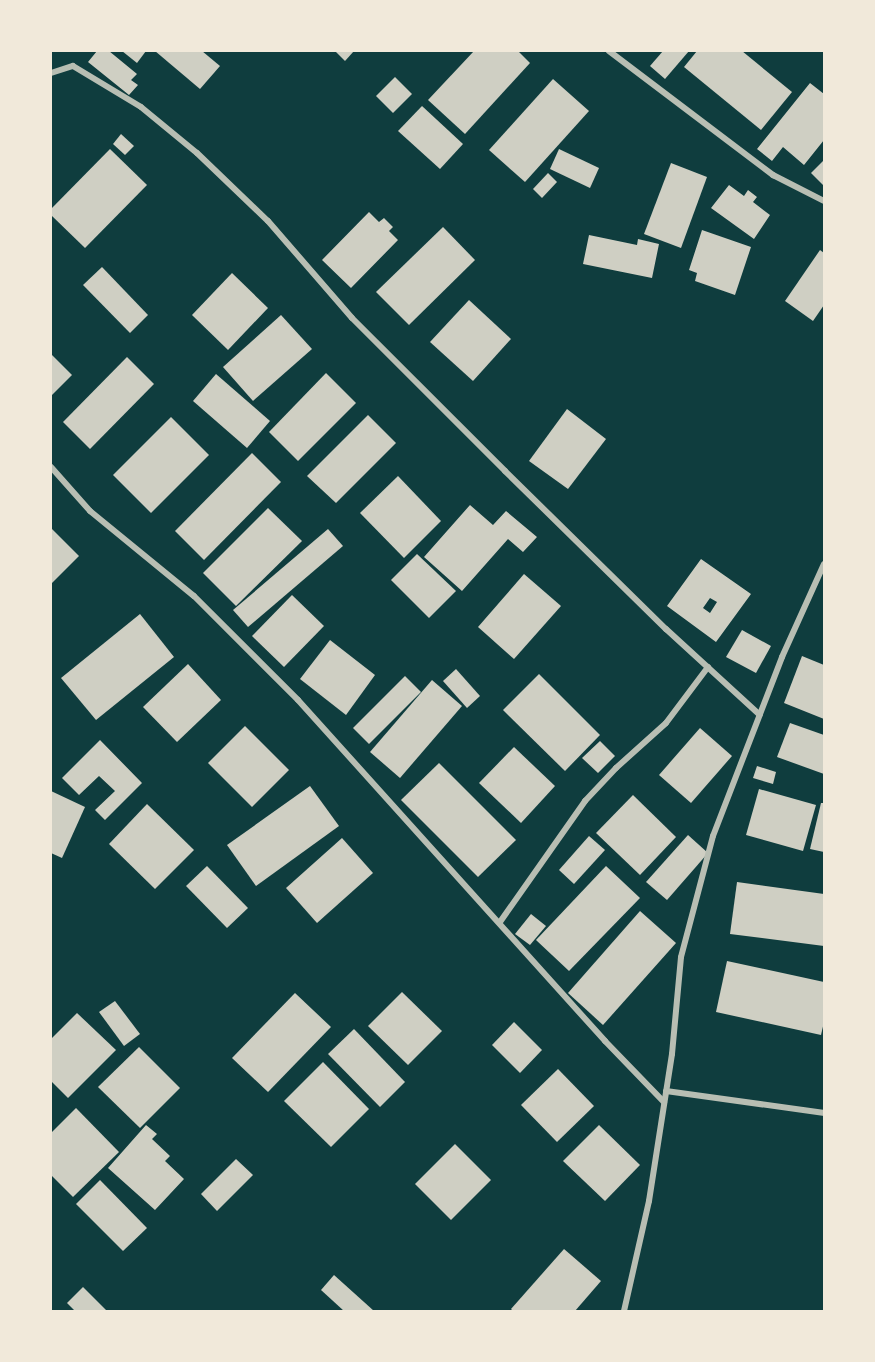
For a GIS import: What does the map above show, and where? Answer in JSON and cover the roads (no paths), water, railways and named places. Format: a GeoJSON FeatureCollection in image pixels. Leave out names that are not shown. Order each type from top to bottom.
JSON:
{"type":"FeatureCollection","features":[{"type":"Feature","properties":{"kind":"street"},"geometry":{"type":"LineString","coordinates":[[609,51],[773,175],[824,201]]}},
{"type":"Feature","properties":{"kind":"street"},"geometry":{"type":"LineString","coordinates":[[51,73],[73,66],[141,107],[197,153],[268,221],[360,326],[708,667],[760,715]]}},
{"type":"Feature","properties":{"kind":"street"},"geometry":{"type":"LineString","coordinates":[[51,467],[90,511],[194,596],[298,700],[664,1102]]}},
{"type":"Feature","properties":{"kind":"street"},"geometry":{"type":"LineString","coordinates":[[624,1311],[649,1201],[666,1091],[681,957],[713,836],[782,657],[824,564]]}},
{"type":"Feature","properties":{"kind":"street"},"geometry":{"type":"LineString","coordinates":[[500,922],[585,801],[616,768],[666,723],[708,667]]}},
{"type":"Feature","properties":{"kind":"street"},"geometry":{"type":"LineString","coordinates":[[666,1091],[824,1113]]}}]}
